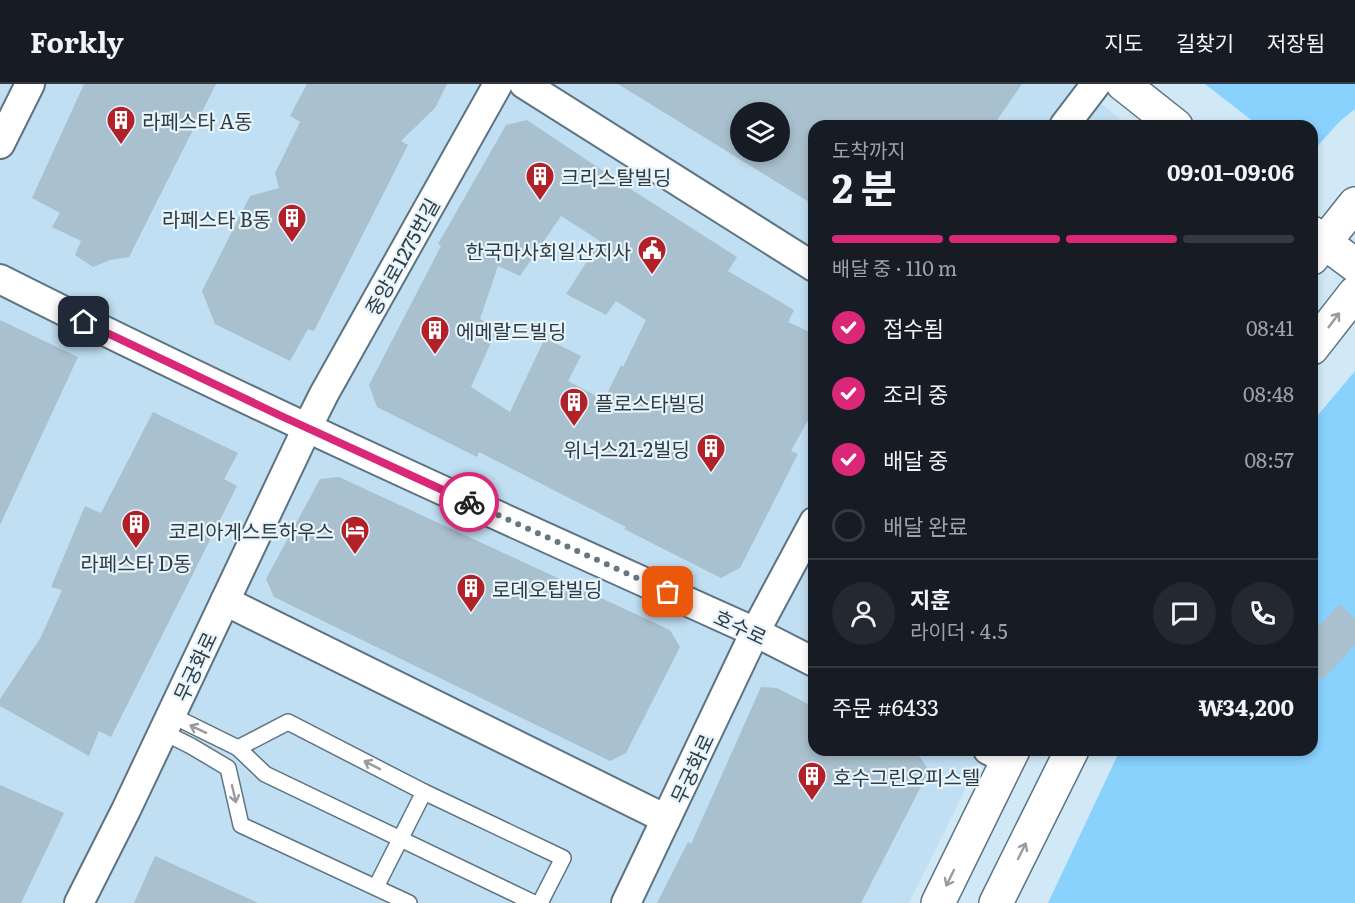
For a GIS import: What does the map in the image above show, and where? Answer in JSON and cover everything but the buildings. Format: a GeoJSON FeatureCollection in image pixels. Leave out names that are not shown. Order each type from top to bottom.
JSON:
{"type":"FeatureCollection","features":[{"type":"Feature","properties":{"kind":"main road"},"geometry":{"type":"LineString","coordinates":[[1123,84],[1168,120]]}},
{"type":"Feature","properties":{"kind":"main road"},"geometry":{"type":"LineString","coordinates":[[1318,242],[1355,204]]}},
{"type":"Feature","properties":{"kind":"main road"},"geometry":{"type":"LineString","coordinates":[[1318,245],[1355,265]]}},
{"type":"Feature","properties":{"kind":"main road"},"geometry":{"type":"LineString","coordinates":[[1318,340],[1355,293]]}},
{"type":"Feature","properties":{"kind":"main road"},"geometry":{"type":"LineString","coordinates":[[938,903],[1002,756]]}},
{"type":"Feature","properties":{"kind":"main road"},"geometry":{"type":"LineString","coordinates":[[996,903],[1069,756]]}},
{"type":"Feature","properties":{"kind":"street"},"geometry":{"type":"LineString","coordinates":[[0,144],[30,84]]}},
{"type":"Feature","properties":{"kind":"street","name":"중앙로1275번길"},"geometry":{"type":"LineString","coordinates":[[306,428],[498,84]]}},
{"type":"Feature","properties":{"kind":"street"},"geometry":{"type":"LineString","coordinates":[[524,84],[808,263]]}},
{"type":"Feature","properties":{"kind":"street"},"geometry":{"type":"LineString","coordinates":[[1069,120],[1096,84]]}},
{"type":"Feature","properties":{"kind":"street","name":"호수로"},"geometry":{"type":"LineString","coordinates":[[0,279],[126,343],[306,428],[755,632],[808,659]]}},
{"type":"Feature","properties":{"kind":"street","name":"무궁화로"},"geometry":{"type":"LineString","coordinates":[[80,903],[306,428]]}},
{"type":"Feature","properties":{"kind":"street"},"geometry":{"type":"LineString","coordinates":[[755,632],[808,533]]}},
{"type":"Feature","properties":{"kind":"street"},"geometry":{"type":"LineString","coordinates":[[225,601],[666,819]]}},
{"type":"Feature","properties":{"kind":"street","name":"무궁화로"},"geometry":{"type":"LineString","coordinates":[[626,903],[755,632]]}},
{"type":"Feature","properties":{"kind":"lane"},"geometry":{"type":"LineString","coordinates":[[238,748],[288,722],[424,792],[562,858],[540,903]]}},
{"type":"Feature","properties":{"kind":"lane"},"geometry":{"type":"LineString","coordinates":[[167,723],[238,748],[266,774],[534,903]]}},
{"type":"Feature","properties":{"kind":"lane"},"geometry":{"type":"LineString","coordinates":[[167,723],[191,746],[228,768],[241,825],[410,903]]}},
{"type":"Feature","properties":{"kind":"lane"},"geometry":{"type":"LineString","coordinates":[[376,887],[424,792]]}},
{"type":"Feature","properties":{"kind":"shaded area"},"geometry":{"type":"Polygon","coordinates":[[[0,84],[1077,84],[1122,120],[808,120],[808,756],[982,756],[909,903],[0,903],[0,84]]]}},
{"type":"Feature","properties":{"kind":"shaded area"},"geometry":{"type":"Polygon","coordinates":[[[1205,84],[1355,84],[1355,109],[1340,121],[1318,145],[1318,120],[1251,120],[1205,84]]]}},
{"type":"Feature","properties":{"kind":"shaded area"},"geometry":{"type":"Polygon","coordinates":[[[1355,371],[1355,903],[1048,903],[1117,756],[1318,756],[1318,415],[1355,371]]]}},
{"type":"Feature","properties":{"kind":"way so far"},"geometry":{"type":"LineString","coordinates":[[469,502],[668,592]]}},
{"type":"Feature","properties":{"kind":"place","name":"라페스타 A동"},"geometry":{"type":"Point","coordinates":[121,146]}},
{"type":"Feature","properties":{"kind":"place","name":"크리스탈빌딩"},"geometry":{"type":"Point","coordinates":[540,202]}},
{"type":"Feature","properties":{"kind":"place","name":"라페스타 B동"},"geometry":{"type":"Point","coordinates":[292,244]}},
{"type":"Feature","properties":{"kind":"place","name":"한국마사회일산지사"},"geometry":{"type":"Point","coordinates":[652,276]}},
{"type":"Feature","properties":{"kind":"place","name":"에메랄드빌딩"},"geometry":{"type":"Point","coordinates":[435,356]}},
{"type":"Feature","properties":{"kind":"place","name":"플로스타빌딩"},"geometry":{"type":"Point","coordinates":[574,428]}},
{"type":"Feature","properties":{"kind":"place","name":"위너스21-2빌딩"},"geometry":{"type":"Point","coordinates":[711,474]}},
{"type":"Feature","properties":{"kind":"place","name":"라페스타 D동"},"geometry":{"type":"Point","coordinates":[136,550]}},
{"type":"Feature","properties":{"kind":"place","name":"코리아게스트하우스"},"geometry":{"type":"Point","coordinates":[355,556]}},
{"type":"Feature","properties":{"kind":"place","name":"로데오탑빌딩"},"geometry":{"type":"Point","coordinates":[471,614]}},
{"type":"Feature","properties":{"kind":"place","name":"호수그린오피스텔"},"geometry":{"type":"Point","coordinates":[812,802]}},
{"type":"Feature","properties":{"kind":"route"},"geometry":{"type":"LineString","coordinates":[[84,322],[469,502]]}}]}
